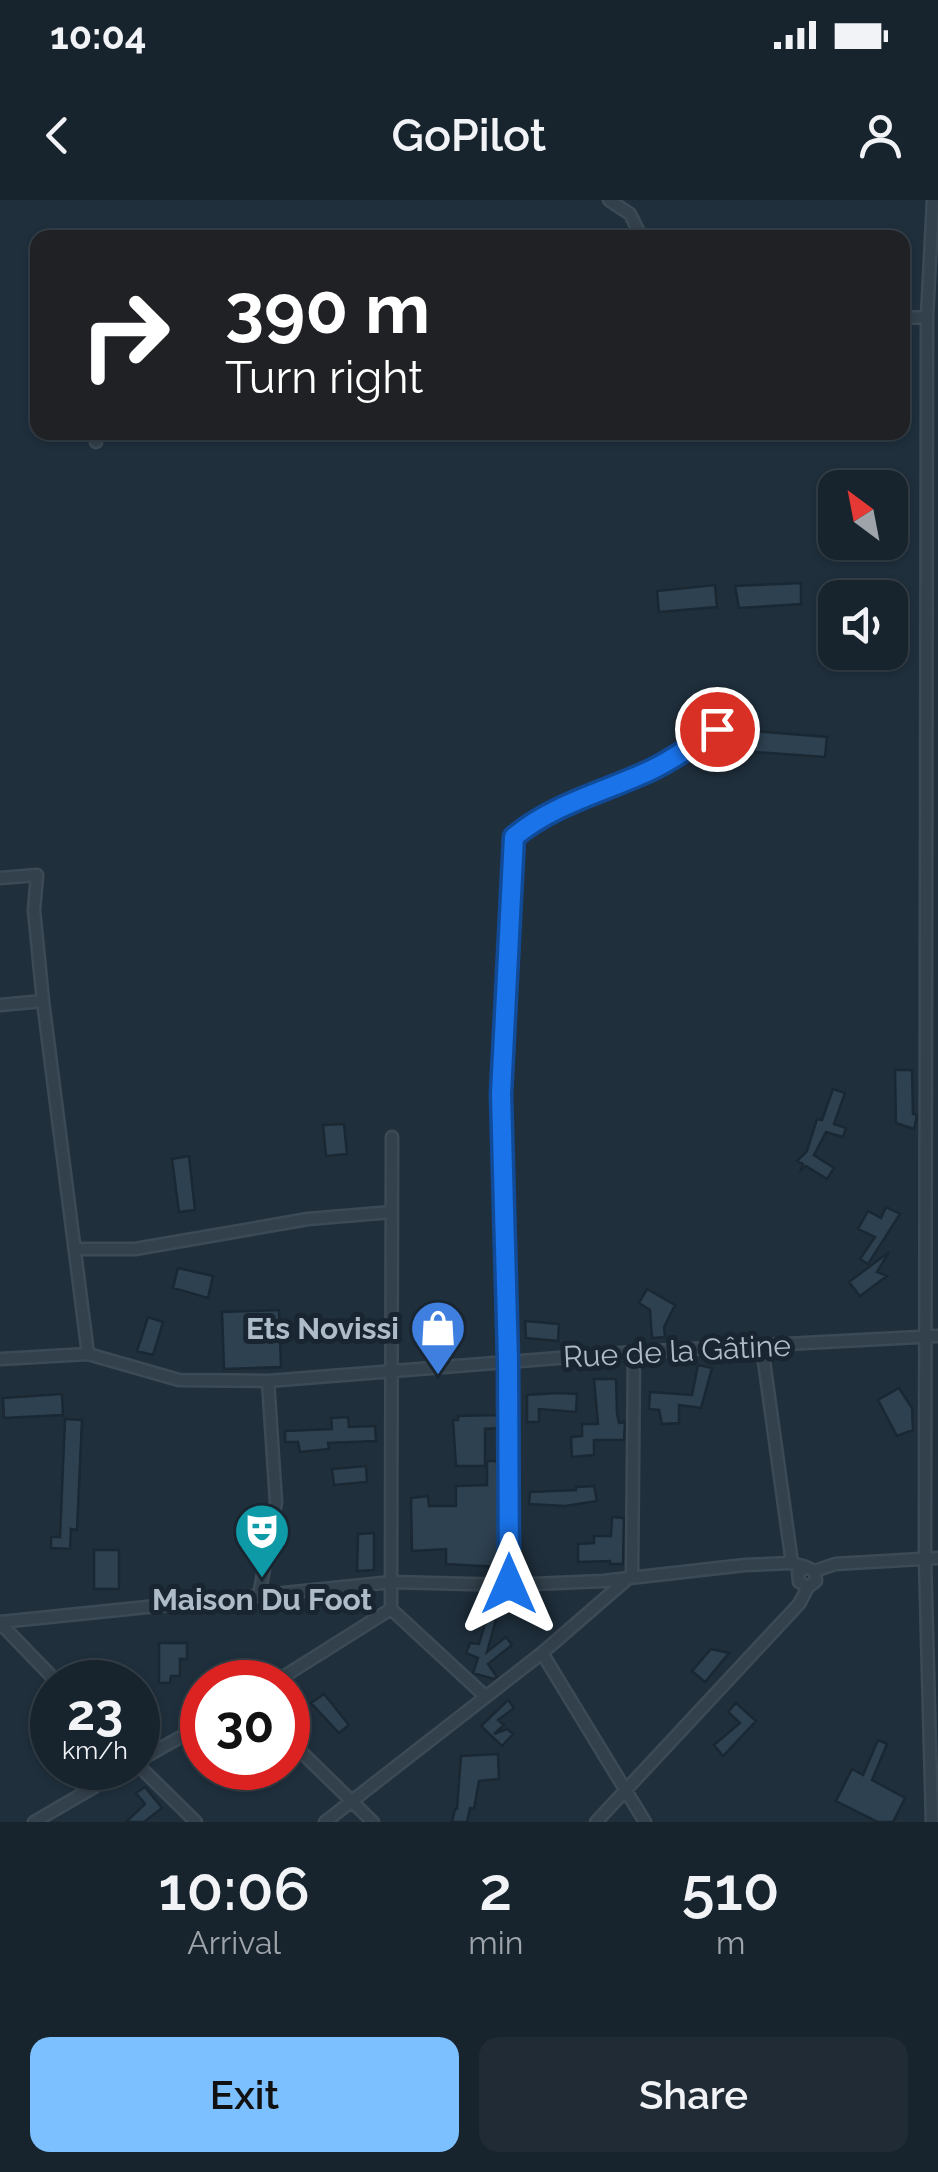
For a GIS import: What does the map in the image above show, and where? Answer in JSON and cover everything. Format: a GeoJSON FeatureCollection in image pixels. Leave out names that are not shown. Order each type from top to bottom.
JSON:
{"type":"FeatureCollection","features":[{"type":"Feature","properties":{"kind":"street"},"geometry":{"type":"LineString","coordinates":[[609,200],[630,214],[638,230]]}},
{"type":"Feature","properties":{"kind":"street"},"geometry":{"type":"LineString","coordinates":[[932,1822],[925,1560],[932,1337],[927,317],[933,200]]}},
{"type":"Feature","properties":{"kind":"street"},"geometry":{"type":"LineString","coordinates":[[910,318],[927,317]]}},
{"type":"Feature","properties":{"kind":"street"},"geometry":{"type":"LineString","coordinates":[[509,1584],[501,1094],[514,837],[528,825],[595,791],[667,762],[717,729]]}},
{"type":"Feature","properties":{"kind":"street"},"geometry":{"type":"LineString","coordinates":[[0,878],[37,875],[34,910],[42,1001],[88,1354]]}},
{"type":"Feature","properties":{"kind":"street"},"geometry":{"type":"LineString","coordinates":[[0,1006],[42,1001]]}},
{"type":"Feature","properties":{"kind":"street"},"geometry":{"type":"LineString","coordinates":[[392,1137],[391,1609],[486,1696]]}},
{"type":"Feature","properties":{"kind":"street"},"geometry":{"type":"LineString","coordinates":[[75,1249],[135,1249],[308,1219],[392,1212]]}},
{"type":"Feature","properties":{"kind":"street","name":"Rue de la Gâtine"},"geometry":{"type":"LineString","coordinates":[[0,1360],[88,1354],[179,1380],[268,1381],[634,1352],[932,1337]]}},
{"type":"Feature","properties":{"kind":"street"},"geometry":{"type":"LineString","coordinates":[[762,1347],[792,1562]]}},
{"type":"Feature","properties":{"kind":"street"},"geometry":{"type":"LineString","coordinates":[[325,1822],[542,1653],[632,1575],[634,1352]]}},
{"type":"Feature","properties":{"kind":"street"},"geometry":{"type":"LineString","coordinates":[[259,1596],[276,1502],[268,1381]]}},
{"type":"Feature","properties":{"kind":"street"},"geometry":{"type":"LineString","coordinates":[[596,1822],[800,1604],[808,1587],[799,1582],[798,1573],[835,1564],[938,1558]]}},
{"type":"Feature","properties":{"kind":"street"},"geometry":{"type":"LineString","coordinates":[[0,1623],[392,1582],[604,1581],[632,1575],[792,1562],[811,1569]]}},
{"type":"Feature","properties":{"kind":"street"},"geometry":{"type":"LineString","coordinates":[[310,1660],[391,1609]]}},
{"type":"Feature","properties":{"kind":"street"},"geometry":{"type":"LineString","coordinates":[[0,1623],[36,1660]]}},
{"type":"Feature","properties":{"kind":"street"},"geometry":{"type":"LineString","coordinates":[[542,1653],[645,1822]]}},
{"type":"Feature","properties":{"kind":"street"},"geometry":{"type":"LineString","coordinates":[[310,1760],[373,1822]]}},
{"type":"Feature","properties":{"kind":"street"},"geometry":{"type":"LineString","coordinates":[[160,1785],[196,1822]]}},
{"type":"Feature","properties":{"kind":"street"},"geometry":{"type":"LineString","coordinates":[[34,1822],[89,1790]]}},
{"type":"Feature","properties":{"kind":"building"},"geometry":{"type":"Polygon","coordinates":[[[801,583],[801,604],[739,608],[735,586],[801,583]]]}},
{"type":"Feature","properties":{"kind":"building"},"geometry":{"type":"Polygon","coordinates":[[[715,585],[717,607],[659,612],[657,591],[715,585]]]}},
{"type":"Feature","properties":{"kind":"building"},"geometry":{"type":"Polygon","coordinates":[[[729,729],[827,737],[825,757],[727,750],[729,729]]]}},
{"type":"Feature","properties":{"kind":"building"},"geometry":{"type":"Polygon","coordinates":[[[895,1070],[912,1070],[913,1114],[917,1115],[914,1129],[896,1123],[895,1070]]]}},
{"type":"Feature","properties":{"kind":"building"},"geometry":{"type":"Polygon","coordinates":[[[833,1089],[845,1093],[834,1124],[846,1128],[843,1137],[826,1132],[814,1155],[834,1168],[827,1179],[806,1166],[801,1170],[803,1164],[797,1161],[807,1151],[817,1119],[822,1120],[833,1089]]]}},
{"type":"Feature","properties":{"kind":"building"},"geometry":{"type":"Polygon","coordinates":[[[344,1124],[347,1154],[326,1156],[323,1125],[344,1124]]]}},
{"type":"Feature","properties":{"kind":"building"},"geometry":{"type":"Polygon","coordinates":[[[189,1156],[195,1210],[179,1212],[172,1159],[189,1156]]]}},
{"type":"Feature","properties":{"kind":"building"},"geometry":{"type":"Polygon","coordinates":[[[886,1207],[900,1214],[868,1264],[860,1259],[875,1237],[858,1229],[868,1211],[881,1218],[886,1207]]]}},
{"type":"Feature","properties":{"kind":"building"},"geometry":{"type":"Polygon","coordinates":[[[889,1252],[877,1272],[887,1276],[860,1296],[849,1282],[889,1252]]]}},
{"type":"Feature","properties":{"kind":"building"},"geometry":{"type":"Polygon","coordinates":[[[178,1268],[213,1276],[208,1298],[173,1288],[178,1268]]]}},
{"type":"Feature","properties":{"kind":"building"},"geometry":{"type":"Polygon","coordinates":[[[647,1289],[675,1305],[664,1327],[665,1337],[652,1338],[650,1310],[639,1303],[647,1289]]]}},
{"type":"Feature","properties":{"kind":"building"},"geometry":{"type":"Polygon","coordinates":[[[279,1310],[281,1367],[224,1369],[222,1312],[279,1310]]]}},
{"type":"Feature","properties":{"kind":"building"},"geometry":{"type":"Polygon","coordinates":[[[148,1317],[163,1322],[153,1355],[137,1351],[148,1317]]]}},
{"type":"Feature","properties":{"kind":"building"},"geometry":{"type":"Polygon","coordinates":[[[525,1321],[559,1324],[558,1341],[526,1338],[525,1321]]]}},
{"type":"Feature","properties":{"kind":"building"},"geometry":{"type":"Polygon","coordinates":[[[698,1365],[712,1368],[701,1408],[679,1405],[679,1423],[662,1424],[659,1410],[649,1409],[650,1392],[692,1395],[698,1365]]]}},
{"type":"Feature","properties":{"kind":"building"},"geometry":{"type":"Polygon","coordinates":[[[594,1379],[616,1379],[617,1413],[619,1423],[625,1422],[624,1440],[594,1440],[594,1455],[572,1457],[571,1437],[582,1436],[582,1424],[598,1424],[594,1379]]]}},
{"type":"Feature","properties":{"kind":"building"},"geometry":{"type":"Polygon","coordinates":[[[899,1388],[912,1408],[913,1430],[897,1436],[878,1400],[899,1388]]]}},
{"type":"Feature","properties":{"kind":"building"},"geometry":{"type":"Polygon","coordinates":[[[62,1394],[63,1415],[4,1418],[3,1398],[62,1394]]]}},
{"type":"Feature","properties":{"kind":"building"},"geometry":{"type":"Polygon","coordinates":[[[577,1394],[576,1412],[539,1409],[539,1422],[527,1422],[527,1395],[577,1394]]]}},
{"type":"Feature","properties":{"kind":"building"},"geometry":{"type":"Polygon","coordinates":[[[500,1415],[500,1428],[485,1429],[485,1466],[456,1466],[453,1420],[458,1420],[458,1416],[500,1415]]]}},
{"type":"Feature","properties":{"kind":"building"},"geometry":{"type":"Polygon","coordinates":[[[348,1417],[349,1427],[375,1426],[376,1441],[328,1443],[329,1449],[300,1452],[298,1442],[285,1442],[285,1431],[332,1429],[331,1418],[348,1417]]]}},
{"type":"Feature","properties":{"kind":"building"},"geometry":{"type":"Polygon","coordinates":[[[65,1419],[82,1420],[77,1530],[71,1529],[70,1549],[51,1548],[51,1537],[60,1537],[65,1419]]]}},
{"type":"Feature","properties":{"kind":"building"},"geometry":{"type":"Polygon","coordinates":[[[487,1461],[497,1461],[500,1567],[446,1564],[446,1549],[412,1551],[411,1498],[428,1496],[429,1506],[456,1506],[456,1486],[487,1485],[487,1461]]]}},
{"type":"Feature","properties":{"kind":"building"},"geometry":{"type":"Polygon","coordinates":[[[366,1466],[367,1482],[334,1485],[332,1469],[366,1466]]]}},
{"type":"Feature","properties":{"kind":"building"},"geometry":{"type":"Polygon","coordinates":[[[594,1486],[597,1501],[565,1506],[529,1504],[530,1492],[594,1486]]]}},
{"type":"Feature","properties":{"kind":"building"},"geometry":{"type":"Polygon","coordinates":[[[612,1517],[624,1518],[623,1564],[578,1562],[578,1544],[594,1543],[594,1536],[611,1536],[612,1517]]]}},
{"type":"Feature","properties":{"kind":"building"},"geometry":{"type":"Polygon","coordinates":[[[374,1533],[374,1570],[357,1571],[358,1534],[374,1533]]]}},
{"type":"Feature","properties":{"kind":"building"},"geometry":{"type":"Polygon","coordinates":[[[94,1550],[119,1550],[119,1589],[94,1589],[94,1550]]]}},
{"type":"Feature","properties":{"kind":"building"},"geometry":{"type":"Polygon","coordinates":[[[487,1617],[496,1620],[487,1652],[506,1637],[512,1645],[488,1664],[497,1677],[494,1679],[473,1673],[478,1658],[466,1653],[470,1643],[479,1644],[487,1617]]]}},
{"type":"Feature","properties":{"kind":"building"},"geometry":{"type":"Polygon","coordinates":[[[159,1643],[187,1643],[187,1659],[180,1659],[180,1676],[171,1676],[170,1683],[160,1683],[159,1643]]]}},
{"type":"Feature","properties":{"kind":"building"},"geometry":{"type":"Polygon","coordinates":[[[711,1649],[729,1653],[705,1682],[692,1671],[711,1649]]]}},
{"type":"Feature","properties":{"kind":"building"},"geometry":{"type":"Polygon","coordinates":[[[324,1694],[349,1725],[339,1733],[311,1703],[324,1694]]]}},
{"type":"Feature","properties":{"kind":"building"},"geometry":{"type":"Polygon","coordinates":[[[508,1700],[514,1708],[498,1720],[504,1725],[494,1734],[507,1729],[513,1734],[502,1746],[481,1726],[508,1700]]]}},
{"type":"Feature","properties":{"kind":"building"},"geometry":{"type":"Polygon","coordinates":[[[736,1703],[756,1721],[723,1756],[714,1745],[740,1723],[728,1712],[736,1703]]]}},
{"type":"Feature","properties":{"kind":"building"},"geometry":{"type":"Polygon","coordinates":[[[878,1740],[887,1744],[872,1780],[905,1798],[893,1822],[878,1822],[836,1801],[852,1769],[863,1775],[878,1740]]]}},
{"type":"Feature","properties":{"kind":"building"},"geometry":{"type":"Polygon","coordinates":[[[498,1754],[499,1779],[479,1781],[474,1809],[470,1808],[467,1822],[452,1822],[457,1809],[461,1756],[498,1754]]]}},
{"type":"Feature","properties":{"kind":"building"},"geometry":{"type":"Polygon","coordinates":[[[147,1790],[162,1808],[144,1822],[126,1822],[145,1804],[136,1793],[147,1790]]]}},
{"type":"Feature","properties":{"kind":"place","name":"Ets Novissi"},"geometry":{"type":"Point","coordinates":[438,1377]}},
{"type":"Feature","properties":{"kind":"place","name":"Maison Du Foot"},"geometry":{"type":"Point","coordinates":[262,1580]}},
{"type":"Feature","properties":{"kind":"route"},"geometry":{"type":"LineString","coordinates":[[509,1584],[501,1094],[514,837],[528,825],[595,791],[667,762],[717,729]]}}]}
